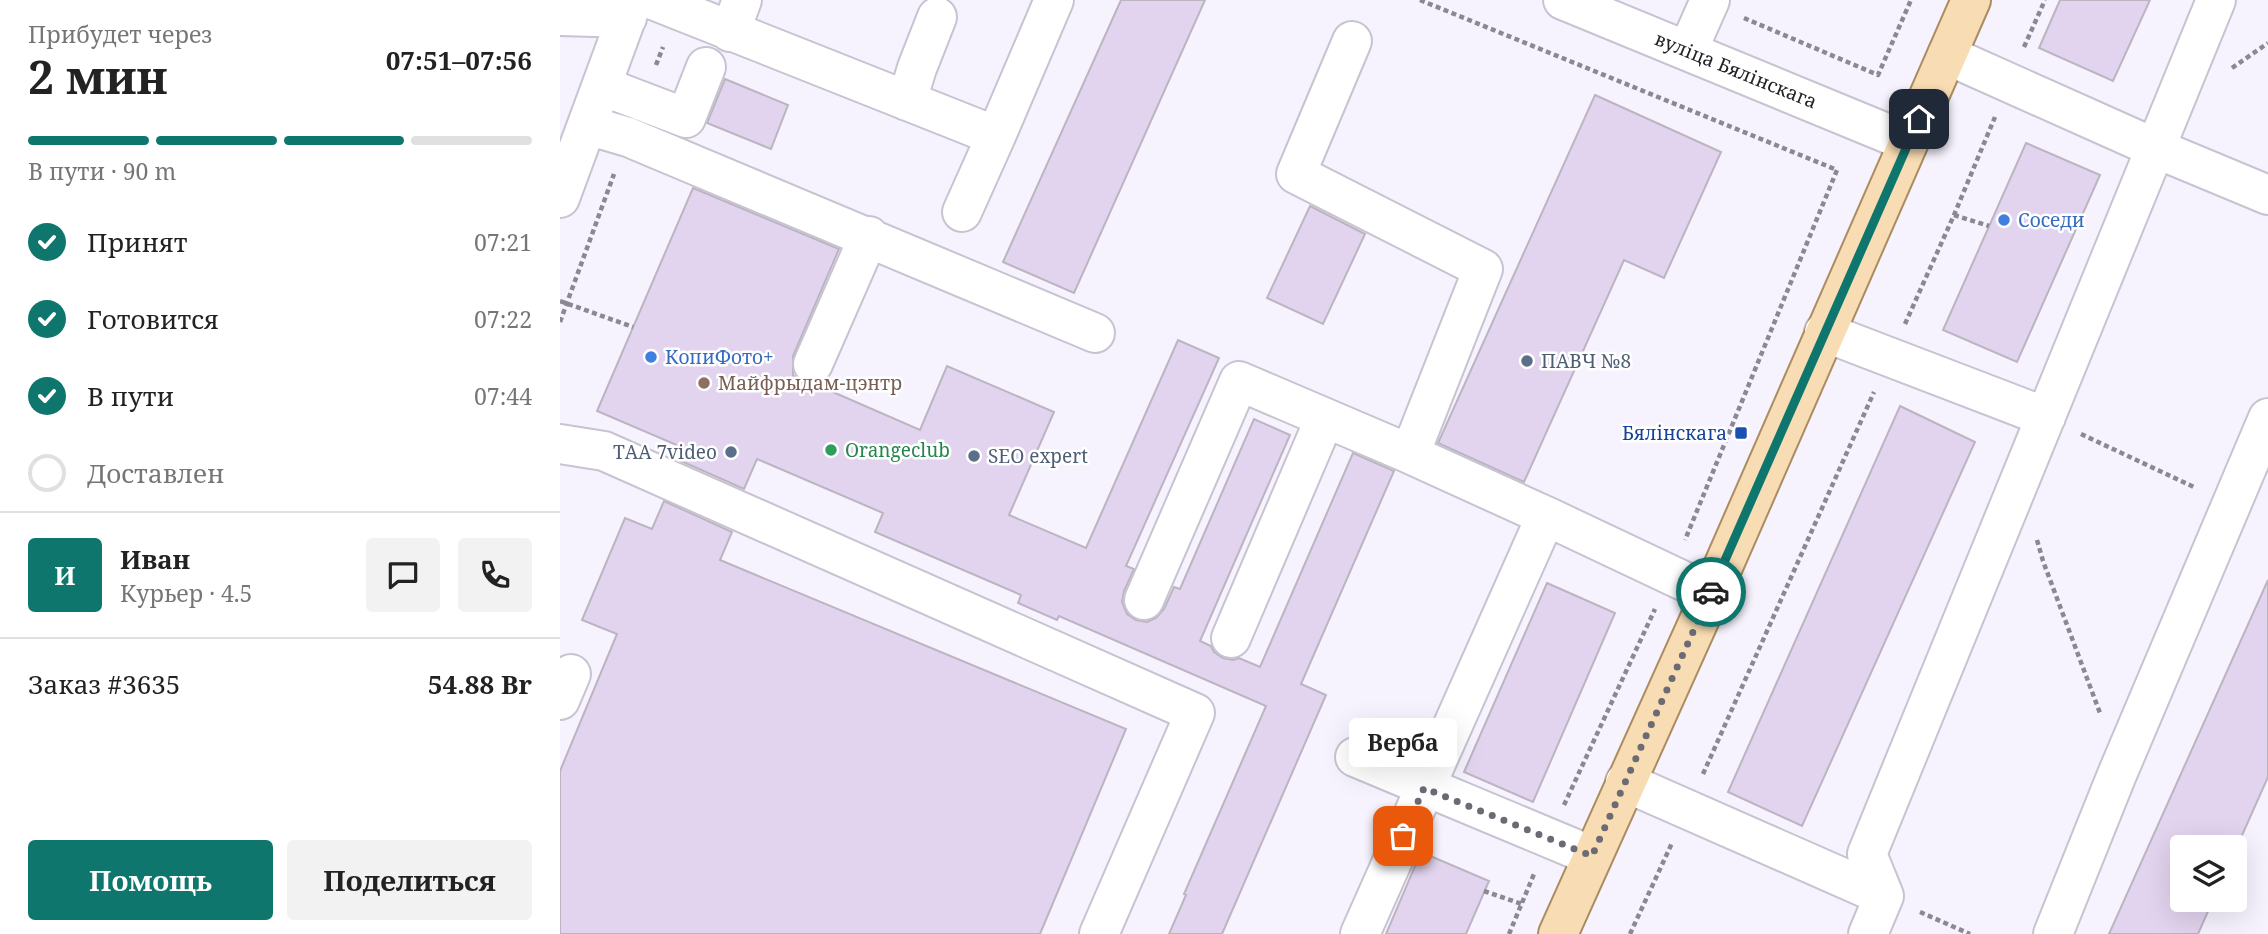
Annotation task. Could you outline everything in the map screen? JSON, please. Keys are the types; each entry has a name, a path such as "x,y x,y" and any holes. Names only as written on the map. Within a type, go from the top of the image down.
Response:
{"main road":[{"path":"1558,934 1711,594 1971,0"}],"street":[{"path":"962,212 1054,0"},
{"name":"вуліца Бялінскага","path":"1563,0 1908,142"},
{"path":"1868,934 1884,896 1867,853 2216,0"},
{"path":"1688,50 1709,1"},
{"path":"560,16 638,6 736,16 907,101 996,136"},
{"path":"560,198 602,86 638,6"},
{"path":"907,101 916,68 937,17"},
{"path":"1352,41 1296,174 1483,269 1410,454"},
{"path":"1947,55 2268,195"},
{"path":"602,86 686,118 706,67"},
{"path":"587,125 628,137 1095,333"},
{"path":"813,364 869,236"},
{"path":"1824,332 2046,417"},
{"path":"1144,600 1239,381 1410,454 1711,594"},
{"path":"1231,638 1325,418"},
{"path":"2053,934 2268,418"},
{"path":"560,444 604,451 1195,713 1099,934"},
{"path":"1360,934 1546,516"},
{"path":"1355,757 1592,856"},
{"path":"1625,782 1884,896"}],"path":[{"path":"1420,0 1836,170"},
{"path":"1709,1 1878,75 1911,0"},
{"path":"1630,934 1954,215 2045,0"},
{"path":"1954,215 1989,226"},
{"path":"560,301 634,327"},
{"path":"2046,417 2231,505"},
{"path":"2036,537 2102,721"},
{"path":"1484,891 1522,904"},
{"path":"1884,896 1970,934"}],"building":[{"path":"1121,0 1205,0 1074,293 1003,262"},
{"path":"2060,0 2150,0 2113,81 2039,48"},
{"path":"725,79 788,105 771,149 707,123"},
{"name":"ПАВЧ №8","path":"1595,95 1721,152 1664,278 1624,260 1524,482 1438,443"},
{"path":"2026,143 2100,175 2017,362 1943,330"},
{"path":"693,188 839,249 793,356 793,375 804,384 817,385 920,430 947,366 1054,412 1009,515 1086,548 1178,340 1219,358 1126,566 1134,569 1122,602 1127,614 1136,620 1147,622 1156,618 1164,609 1174,587 1180,589 1254,419 1290,435 1200,641 1211,646 1214,652 1223,658 1239,658 1260,667 1353,453 1394,471 1301,684 1326,695 1222,934 1169,934 1266,706 1059,616 1057,620 1018,603 1021,595 875,532 883,513 757,459 744,489 681,461 686,449 597,411"},
{"path":"1310,206 1365,234 1323,324 1267,298"},
{"path":"1900,406 1975,442 1802,826 1728,792"},
{"path":"664,501 732,532 720,560 1126,729 1040,934 560,934 560,771 617,634 582,620 625,518 652,529"},
{"path":"2268,580 2268,777 2242,835 2170,835 2170,912 2208,912 2198,934 2109,934"},
{"path":"1547,583 1615,613 1533,802 1464,772"},
{"path":"1421,852 1489,881 1466,934 1386,934"}],"way so far":[{"path":"1403,836 1424,788 1592,856 1711,592"}],"place":[{"name":"Соседи","path":"2004,220"},
{"name":"КопиФото+","path":"651,357"},
{"name":"ПАВЧ №8","path":"1527,361"},
{"name":"Майфрыдам-цэнтр","path":"704,383"},
{"name":"Бялінскага","path":"1741,433"},
{"name":"Orangeclub","path":"831,450"},
{"name":"ТАА 7video","path":"731,452"},
{"name":"SEO expert","path":"974,456"},
{"name":"Верба","path":"1403,836"}],"route":[{"path":"1711,592 1919,119"}]}
